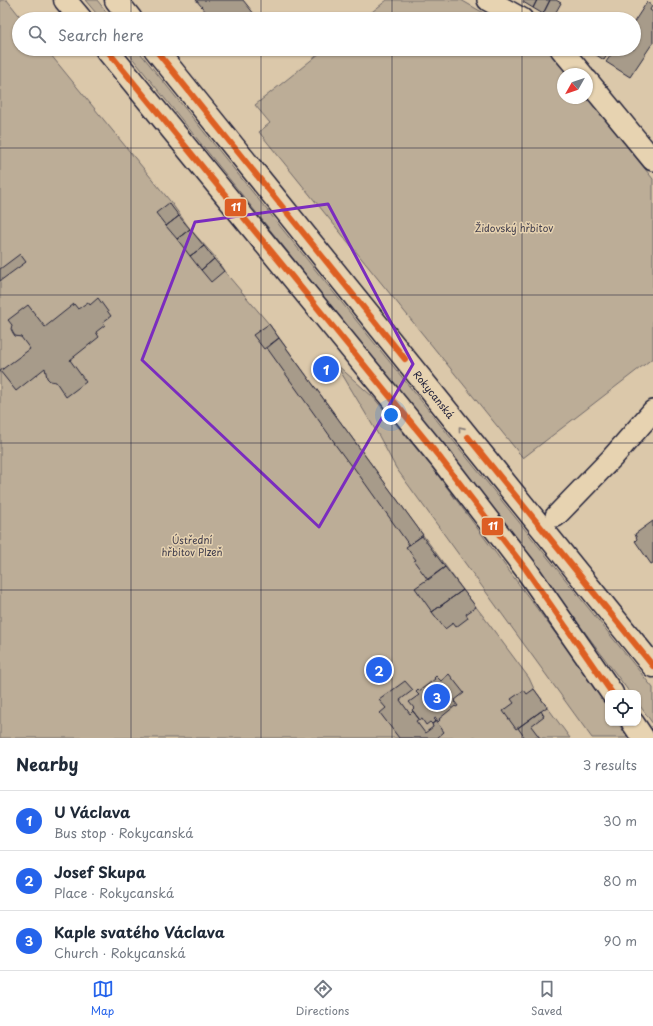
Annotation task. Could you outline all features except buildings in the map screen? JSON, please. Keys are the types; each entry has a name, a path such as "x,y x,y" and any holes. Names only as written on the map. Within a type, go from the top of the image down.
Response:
{"main road":[{"path":"66,0 75,12"},
{"path":"116,0 130,12"},
{"path":"112,56 441,459 525,568 610,690"},
{"name":"Rokycanská","path":"161,56 653,666"},
{"path":"635,726 643,738"}],"street":[{"path":"488,0 509,12"},
{"path":"568,56 577,68"},
{"path":"593,87 653,160"},
{"path":"556,516 612,458 653,411"}],"highlighted area":[{"path":"328,204 413,364 319,527 142,360 195,222"}],"green space":[{"name":"Ústřední hřbitov Plzeň","path":"0,0 7,0 16,12 12,12 12,56 52,56 170,201 190,229 216,258 224,271 269,324 529,678 534,689 570,738 0,738"},
{"path":"85,0 97,0 106,12 95,12"},
{"path":"387,0 461,0 482,12 372,12"},
{"path":"131,56 143,56 653,688 653,724 641,707 641,690 628,690 491,505"},
{"name":"Židovský hřbitov","path":"316,56 555,56 564,68 557,68 557,104 593,104 653,179 653,358 523,458 259,132 270,123 255,105"},
{"path":"336,364 373,397 431,466 567,649 605,704 605,726 620,726 628,738 592,738 396,468 379,436"}],"transit line":[{"name":"11","path":"112,56 441,459 525,568 610,690"},
{"name":"11","path":"161,56 405,359"},
{"name":"11","path":"468,437 653,666"}],"place":[{"name":"U Václava","path":"326,369"},
{"name":"Josef Skupa","path":"379,670"},
{"name":"Kaple svatého Václava","path":"437,697"}]}
